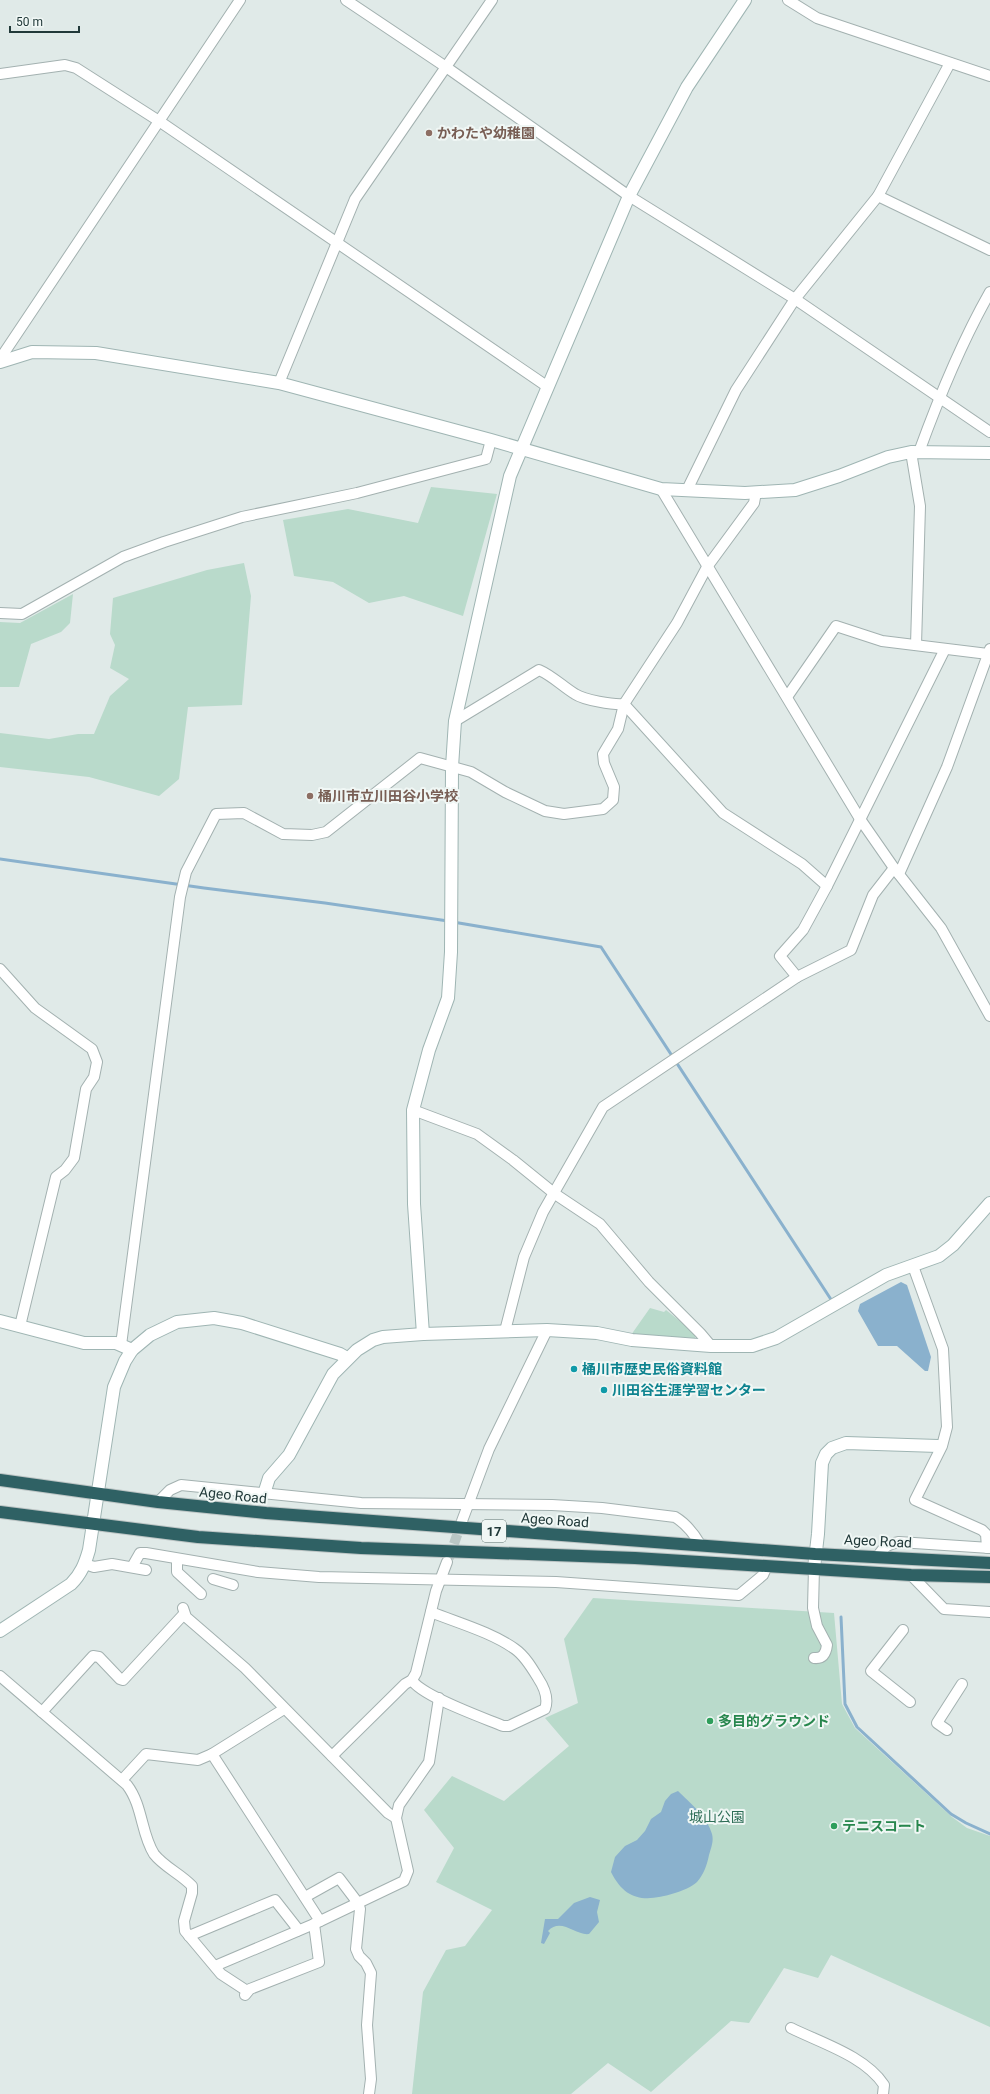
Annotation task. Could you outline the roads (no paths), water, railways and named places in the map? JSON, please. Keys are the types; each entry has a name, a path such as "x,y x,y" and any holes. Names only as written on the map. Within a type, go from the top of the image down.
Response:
{"highway":[{"name":"Ageo Road","path":"0,1480 158,1502 266,1513 478,1530 700,1544 814,1554 878,1556 990,1563"},
{"name":"17","path":"3,1515 92,1523 198,1536 361,1548 635,1558 911,1575 990,1577"}],"street":[{"path":"0,359 240,0"},
{"path":"346,0 446,67 629,196 795,299 990,432"},
{"path":"279,383 355,199 492,0"},
{"path":"423,1334 414,1204 413,1110 429,1050 448,998 451,952 452,767 455,720 510,476 629,196 687,87 745,0"},
{"path":"788,0 817,18 990,76"},
{"path":"687,490 736,390 795,299 878,196 950,62"},
{"path":"0,74 65,64 76,68 159,121 548,387"},
{"path":"878,196 990,250"},
{"path":"916,645 920,506 915,452 971,324 990,292"},
{"path":"0,362 32,352 96,353 279,383 522,448 661,489 756,492 795,490 839,476 888,457 915,452 990,453"},
{"path":"0,613 22,614 123,557 171,539 242,517 357,493 486,459 491,440"},
{"path":"661,489 860,818 896,871 941,928 990,1016"},
{"path":"120,1345 180,897 186,872 216,814 244,813 283,834 312,835 326,832 420,758 471,772 505,792 545,811 564,814 603,809 613,800 614,787 604,763 603,754 618,729 624,704 677,623 708,568 754,503 756,492"},
{"path":"505,1330 524,1257 543,1212 555,1194 603,1107 797,977 851,950 873,895 896,871 947,767 989,652 882,641 836,626 787,697"},
{"path":"797,977 780,956 803,930 827,886 945,648"},
{"path":"455,720 539,670 548,674 577,696 617,705 624,704"},
{"path":"624,704 723,813 802,864 827,886"},
{"path":"0,969 35,1008 92,1048 97,1062 94,1077 86,1089 74,1158 66,1170 56,1176 20,1326"},
{"path":"413,1110 477,1134 555,1194 600,1224 649,1282 711,1346"},
{"path":"264,1494 269,1478 289,1455 333,1374 347,1358 373,1340 423,1334 505,1330 547,1330 597,1333 632,1340 711,1346 752,1346 766,1342 803,1323 886,1275 939,1256 953,1245 990,1203"},
{"path":"878,1556 882,1549 890,1544 899,1542 988,1548 986,1534 982,1530 915,1500 942,1446 947,1428 943,1349 912,1266"},
{"path":"0,1631 72,1584 79,1576 85,1564 114,1387 125,1361 132,1350 150,1335 176,1322 214,1318 242,1323 340,1354 347,1358"},
{"path":"0,1321 84,1343 116,1343 132,1350"},
{"path":"462,1520 489,1449 547,1330"},
{"path":"814,1658 821,1657 825,1654 827,1645 817,1626 814,1608 814,1554 818,1534 822,1464 826,1454 832,1448 840,1444 852,1442 938,1446"},
{"path":"158,1502 170,1490 181,1485 386,1505 568,1506 665,1516 680,1520 700,1544"},
{"path":"132,1566 140,1552 258,1572 319,1577 441,1581 556,1582 739,1595 763,1575 767,1566"},
{"path":"177,1559 177,1572 200,1594"},
{"path":"332,1756 405,1684 412,1680 416,1674 431,1612 447,1562"},
{"path":"85,1564 94,1567 112,1564 132,1566 146,1570"},
{"path":"911,1575 944,1609 990,1612"},
{"path":"213,1579 233,1585"},
{"path":"42,1712 93,1656 99,1658 120,1679 123,1680 184,1611 245,1668 388,1813 396,1818"},
{"path":"412,1680 415,1685 439,1698 503,1726 510,1726 545,1709 547,1702 539,1679 522,1655 515,1649 490,1636 431,1612"},
{"path":"903,1630 871,1671 910,1702"},
{"path":"0,1676 122,1780 134,1794 155,1855 192,1886 192,1893 184,1921 184,1929 221,1974 246,1993 320,1962 317,1923 305,1898 212,1754"},
{"path":"947,1730 936,1723 962,1684"},
{"path":"215,1966 317,1923 404,1881 408,1871 396,1818 399,1805 429,1762 439,1698"},
{"path":"122,1780 146,1754 193,1761 212,1754 284,1709"},
{"path":"305,1898 339,1878 358,1902 360,1909 356,1949 371,1973 368,2025 371,2079 369,2094"},
{"path":"189,1936 275,1900 297,1928 297,1931"},
{"path":"791,2028 845,2052 879,2077 884,2086 883,2094"}],"water":[{"path":"901,1282 907,1285 931,1357 928,1371 925,1371 897,1346 878,1346 858,1311 860,1304"},
{"path":"678,1791 693,1805 710,1827 713,1839 703,1873 695,1884 686,1889 665,1896 646,1898 630,1894 623,1889 611,1872 615,1857 625,1846 637,1840 645,1831 651,1819 661,1812 665,1801 671,1794"},
{"path":"590,1897 600,1900 597,1912 599,1922 589,1934 584,1934 563,1926 558,1926 553,1927 548,1931 550,1933 544,1944 541,1943 545,1919 558,1919 574,1903"}],"waterway":[{"path":"0,859 448,921"},
{"path":"453,922 601,947 832,1301"},
{"path":"841,1617 845,1704 857,1727 951,1814 990,1834"}],"tunnel":[{"path":"449,1558 462,1521"}],"place":[{"name":"かわたや幼稚園","path":"429,133"},
{"name":"桶川市立川田谷小学校","path":"310,796"},
{"name":"桶川市歴史民俗資料館","path":"574,1369"},
{"name":"川田谷生涯学習センター","path":"604,1390"},
{"name":"多目的グラウンド","path":"710,1721"},
{"name":"テニスコート","path":"834,1826"}],"park label":[{"name":"城山公園","path":"717,1817"}]}
